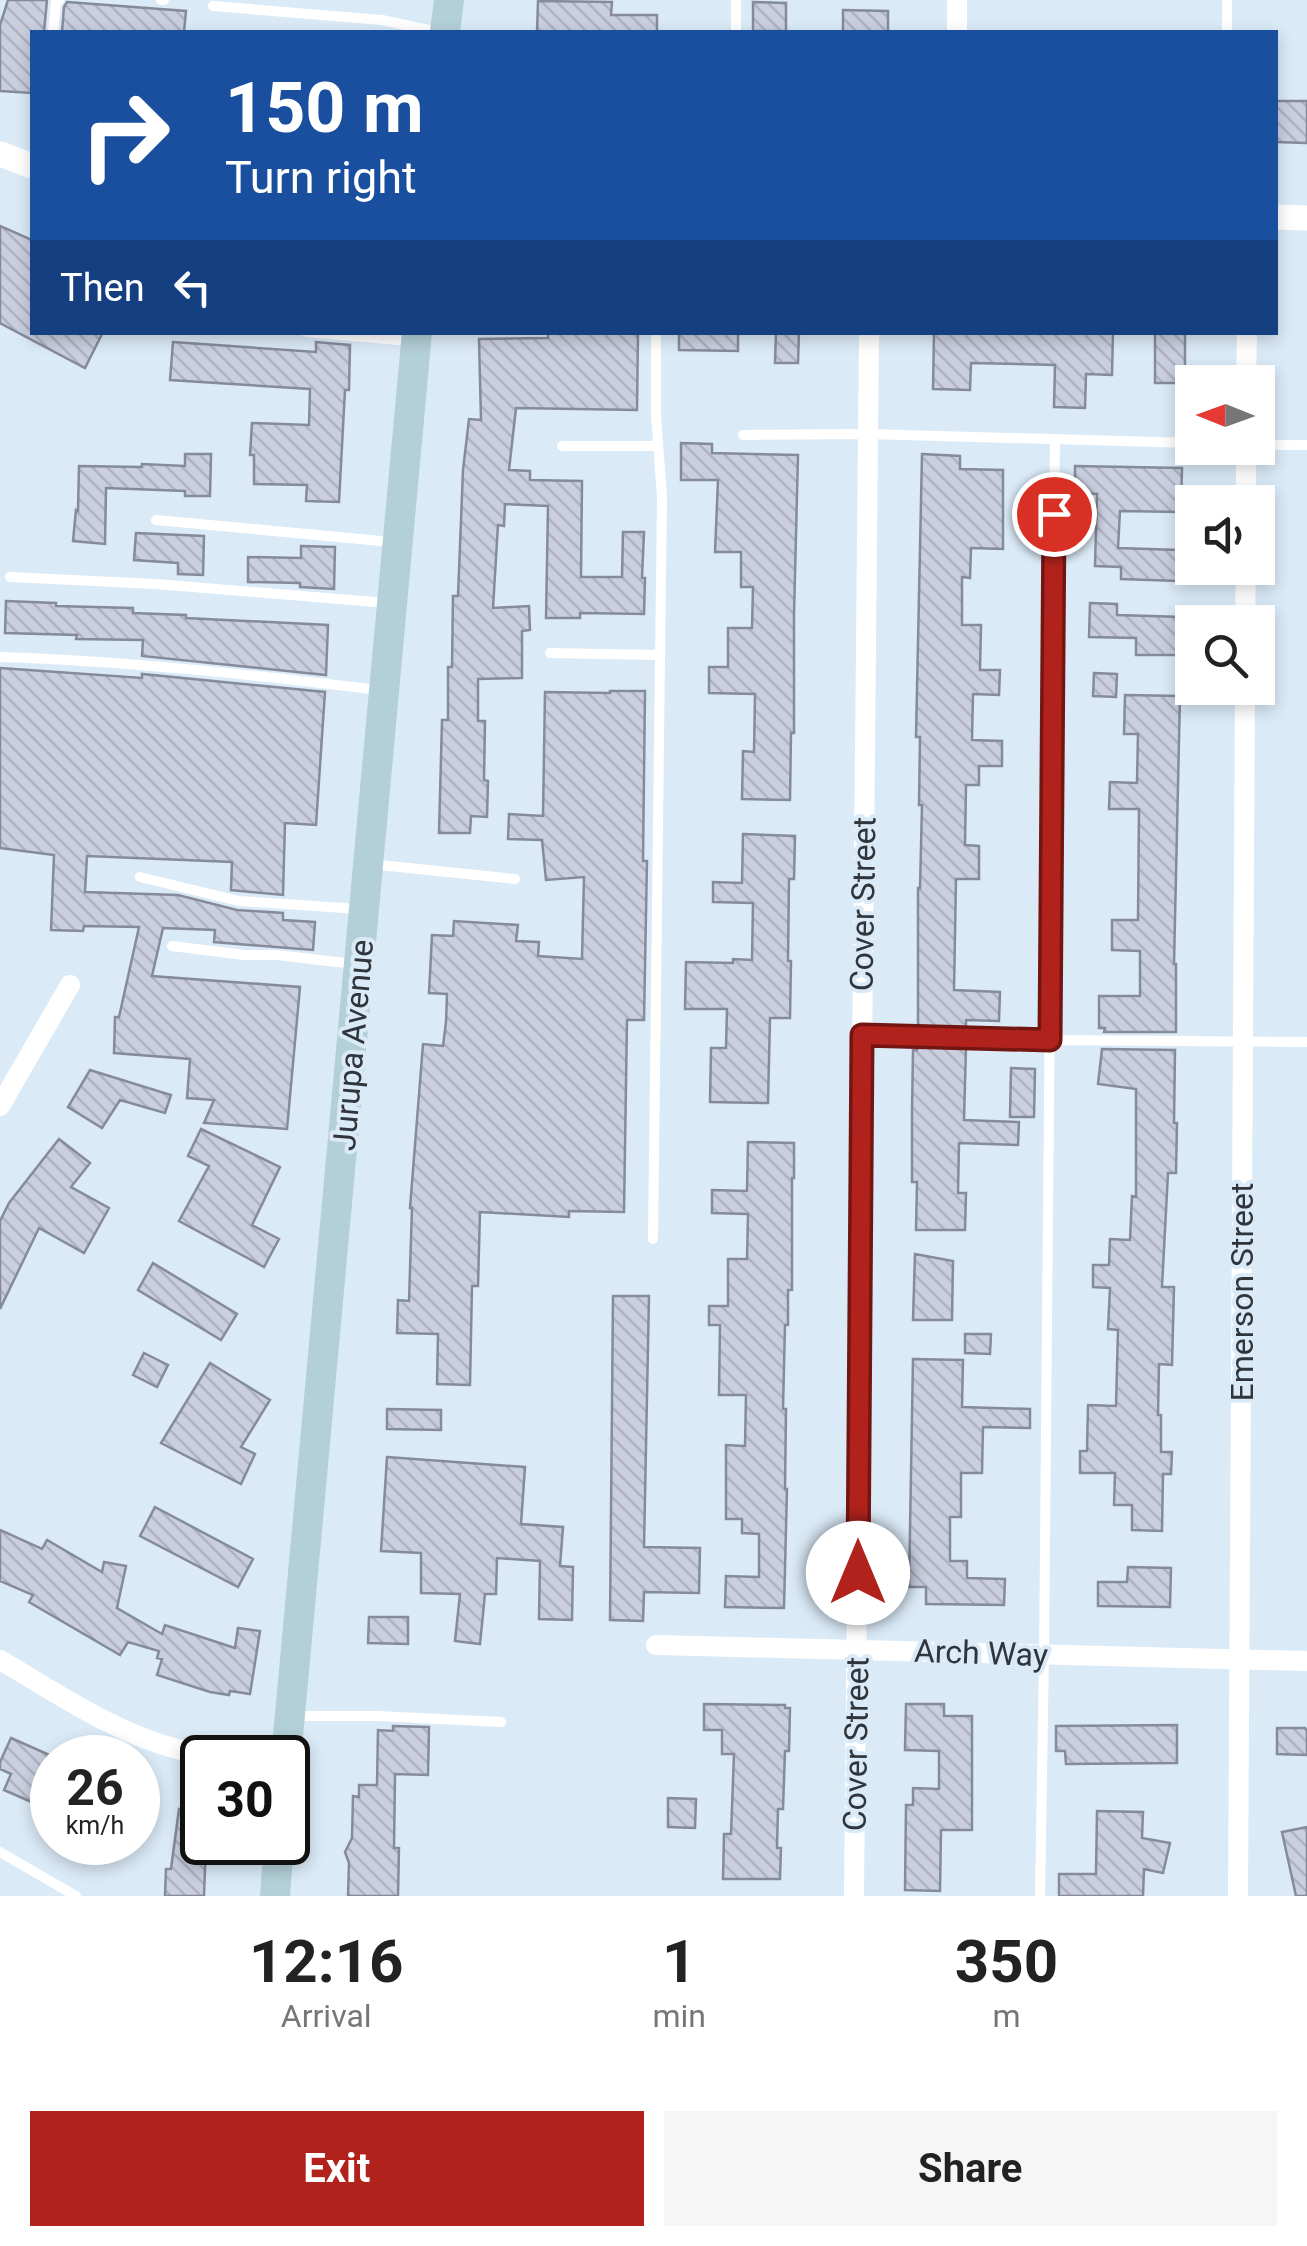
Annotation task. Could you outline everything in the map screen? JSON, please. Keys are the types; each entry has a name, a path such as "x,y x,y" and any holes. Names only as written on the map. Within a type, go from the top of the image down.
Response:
{"main road":[{"path":"446,30 449,0"},
{"name":"Jurupa Avenue","path":"288,1735 417,337"},
{"path":"275,1896 278,1865"}],"street":[{"path":"957,0 957,30"},
{"path":"0,154 30,165"},
{"path":"1278,217 1307,218"},
{"name":"Cover Street","path":"854,1896 868,335"},
{"path":"1246,365 1247,335"},
{"name":"Emerson Street","path":"1238,1896 1245,705"},
{"path":"0,1106 70,984"},
{"name":"Arch Way","path":"656,1645 1307,1661"},
{"path":"0,1660 90,1713 137,1736 180,1750"}],"lane":[{"path":"53,30 59,0"},
{"path":"736,0 736,30"},
{"path":"1228,0 1228,30"},
{"path":"212,6 382,20 429,30"},
{"path":"373,335 417,337"},
{"path":"653,1239 662,496 656,335"},
{"path":"743,435 868,434 1175,443"},
{"path":"1040,1896 1055,439"},
{"path":"1275,445 1307,445"},
{"path":"562,446 658,446"},
{"path":"156,520 398,543"},
{"path":"10,577 393,603"},
{"path":"550,653 660,655"},
{"path":"0,656 385,691"},
{"path":"370,864 515,879"},
{"path":"140,877 239,901 365,910"},
{"path":"172,946 360,965"},
{"path":"862,1035 1307,1042"},
{"path":"290,1716 501,1722"},
{"path":"0,1852 76,1896"}],"building":[{"path":"8,0 47,0 44,30 30,30 30,93 0,91 0,25"},
{"path":"538,1 612,2 611,15 657,15 657,30 537,30"},
{"path":"67,2 186,11 184,30 62,30"},
{"path":"753,2 786,3 786,30 753,30"},
{"path":"843,10 888,11 888,30 843,30"},
{"path":"1278,101 1307,101 1307,143 1278,142"},
{"path":"0,226 30,239 30,335 102,335 85,368 0,323"},
{"path":"638,335 637,410 516,408 509,470 530,471 530,480 582,481 581,577 622,577 623,532 644,532 644,614 580,613 580,618 546,618 548,506 505,504 504,526 498,525 493,608 529,606 530,630 522,631 522,678 478,679 478,721 485,721 487,817 471,816 470,833 439,833 442,720 448,720 448,667 452,667 453,596 458,596 463,470 469,419 481,420 479,339"},
{"path":"679,335 738,335 738,351 679,350"},
{"path":"776,335 799,335 798,363 775,363"},
{"path":"934,335 1113,335 1112,375 1086,374 1085,408 1054,407 1055,365 971,363 970,390 933,389"},
{"path":"1155,335 1185,335 1185,365 1175,365 1175,383 1155,383"},
{"path":"173,342 316,352 316,342 350,345 339,502 306,501 307,485 254,484 254,455 250,455 252,423 309,425 310,389 170,380"},
{"path":"681,443 712,444 712,453 798,455 790,800 742,799 743,751 754,752 755,694 709,693 709,667 728,667 728,628 752,628 753,587 741,587 741,552 715,552 718,480 681,480"},
{"path":"185,454 211,454 210,496 185,496 185,491 106,488 105,544 73,541 79,466 185,466"},
{"path":"922,454 960,456 960,469 1003,470 1003,549 971,548 970,578 962,577 962,625 981,625 980,670 1000,670 999,695 973,694 972,740 1002,741 1002,766 979,766 979,785 966,785 965,845 979,846 979,879 956,879 954,990 1000,992 999,1021 966,1020 966,1029 918,1028 922,805 920,737 916,737"},
{"path":"1075,466 1182,468 1182,485 1175,485 1175,512 1120,511 1118,548 1175,550 1175,581 1121,579 1121,567 1095,566 1097,494 1075,493"},
{"path":"136,533 204,536 203,575 178,574 178,563 134,560"},
{"path":"301,546 335,547 334,589 300,587 300,583 248,582 248,557 301,558"},
{"path":"6,601 133,608 133,613 186,618 328,625 326,675 142,656 143,640 5,633"},
{"path":"1090,603 1117,604 1117,615 1175,617 1175,655 1136,655 1136,638 1089,637"},
{"path":"0,668 142,678 142,674 325,692 316,825 285,823 283,895 231,890 232,862 87,856 85,892 178,895 237,910 283,913 283,920 315,922 313,950 214,942 215,930 163,928 152,976 300,987 287,1129 204,1123 214,1100 187,1098 190,1059 114,1053 115,1017 119,1017 139,927 51,930 54,855 0,848"},
{"path":"1094,673 1117,674 1116,697 1093,696"},
{"path":"645,691 644,1020 627,1020 624,1212 569,1211 569,1217 480,1212 478,1286 472,1286 470,1385 437,1384 438,1334 397,1333 398,1300 409,1301 410,1208 423,1044 443,1046 446,1022 447,994 429,993 432,935 453,936 454,921 518,925 516,941 539,942 538,956 582,959 584,877 546,880 542,840 508,839 509,814 543,816 545,692"},
{"path":"1125,695 1175,696 1175,705 1180,705 1176,1032 1104,1032 1105,1028 1099,1028 1099,996 1140,996 1140,951 1112,950 1112,920 1138,920 1139,809 1109,809 1110,782 1137,783 1138,734 1124,734"},
{"path":"743,834 795,836 794,879 789,879 790,1018 770,1018 768,1103 710,1102 711,1048 726,1048 727,1009 685,1009 686,962 752,960 753,903 713,902 713,882 742,883"},
{"path":"917,1045 966,1047 964,1120 1019,1122 1018,1145 959,1143 958,1193 966,1193 965,1230 916,1230 912,1112 913,1050 917,1050"},
{"path":"1102,1049 1175,1050 1176,1173 1168,1173 1162,1287 1174,1287 1172,1365 1159,1364 1158,1415 1161,1452 1172,1452 1171,1474 1163,1474 1162,1531 1132,1530 1132,1505 1114,1505 1115,1473 1080,1473 1080,1451 1087,1451 1088,1405 1116,1406 1118,1330 1108,1329 1110,1288 1093,1287 1093,1265 1109,1265 1110,1239 1130,1240 1132,1196 1136,1197 1136,1089 1098,1084"},
{"path":"1011,1068 1035,1069 1034,1117 1010,1117"},
{"path":"90,1070 171,1095 165,1113 120,1100 102,1128 68,1107"},
{"path":"201,1129 280,1167 252,1225 279,1239 264,1267 179,1221 209,1166 188,1156"},
{"path":"59,1139 90,1163 71,1187 109,1208 84,1253 39,1228 0,1309 0,1221 9,1203"},
{"path":"748,1142 794,1143 792,1290 788,1290 785,1325 783,1409 787,1489 784,1608 725,1607 726,1576 759,1577 759,1534 742,1533 742,1519 726,1519 726,1445 745,1446 746,1395 719,1395 720,1325 709,1325 709,1306 728,1306 728,1259 747,1259 748,1214 712,1213 712,1190 747,1191"},
{"path":"915,1254 953,1261 952,1320 913,1320"},
{"path":"153,1263 237,1314 221,1340 138,1290"},
{"path":"613,1296 649,1296 644,1547 700,1548 699,1593 644,1592 643,1621 610,1620"},
{"path":"965,1334 991,1334 990,1354 965,1353"},
{"path":"144,1353 168,1365 157,1387 133,1375"},
{"path":"913,1359 963,1360 962,1407 1030,1409 1030,1428 983,1427 982,1473 961,1473 961,1517 950,1517 950,1561 967,1561 967,1578 1005,1579 1004,1605 926,1604 926,1587 909,1587"},
{"path":"210,1363 270,1400 241,1447 255,1454 241,1484 161,1443"},
{"path":"387,1409 441,1410 441,1430 387,1429"},
{"path":"387,1457 525,1467 521,1524 563,1527 560,1566 573,1567 572,1620 539,1619 540,1561 497,1558 496,1594 485,1594 480,1644 455,1641 460,1594 421,1593 421,1553 381,1551"},
{"path":"155,1507 253,1559 238,1587 140,1536"},
{"path":"0,1530 42,1549 47,1540 102,1572 104,1562 126,1566 117,1608 162,1634 165,1625 235,1648 238,1628 260,1631 250,1694 210,1692 157,1675 162,1659 157,1658 159,1651 128,1642 120,1655 29,1602 33,1595 0,1581"},
{"path":"1128,1567 1171,1568 1170,1607 1098,1606 1098,1582 1127,1582"},
{"path":"369,1617 408,1617 408,1644 368,1643"},
{"path":"704,1704 790,1708 783,1809 778,1809 780,1879 723,1879 724,1834 731,1834 734,1754 722,1754 722,1730 704,1730"},
{"path":"906,1704 944,1704 944,1716 972,1716 972,1830 941,1830 940,1891 905,1890 906,1805 913,1805 913,1788 939,1789 939,1751 905,1750"},
{"path":"1177,1725 1177,1763 1066,1764 1065,1751 1056,1751 1056,1726"},
{"path":"393,1726 429,1727 428,1775 395,1774 398,1896 348,1896 349,1863 345,1852 352,1838 353,1796 359,1797 359,1785 377,1785 378,1730 393,1731"},
{"path":"1277,1728 1305,1728 1307,1755 1277,1754"},
{"path":"11,1738 30,1746 30,1801 4,1790 11,1774 0,1769"},
{"path":"668,1798 696,1799 695,1828 668,1827"},
{"path":"180,1809 180,1865 205,1865 204,1896 165,1896 166,1869 171,1869"},
{"path":"1097,1811 1143,1812 1142,1838 1170,1843 1163,1873 1144,1869 1143,1896 1059,1896 1059,1874 1096,1874"},
{"path":"1307,1827 1307,1896 1296,1896 1282,1832"}],"route":[{"path":"858,1573 862,1035 1050,1040 1054,514"}]}
